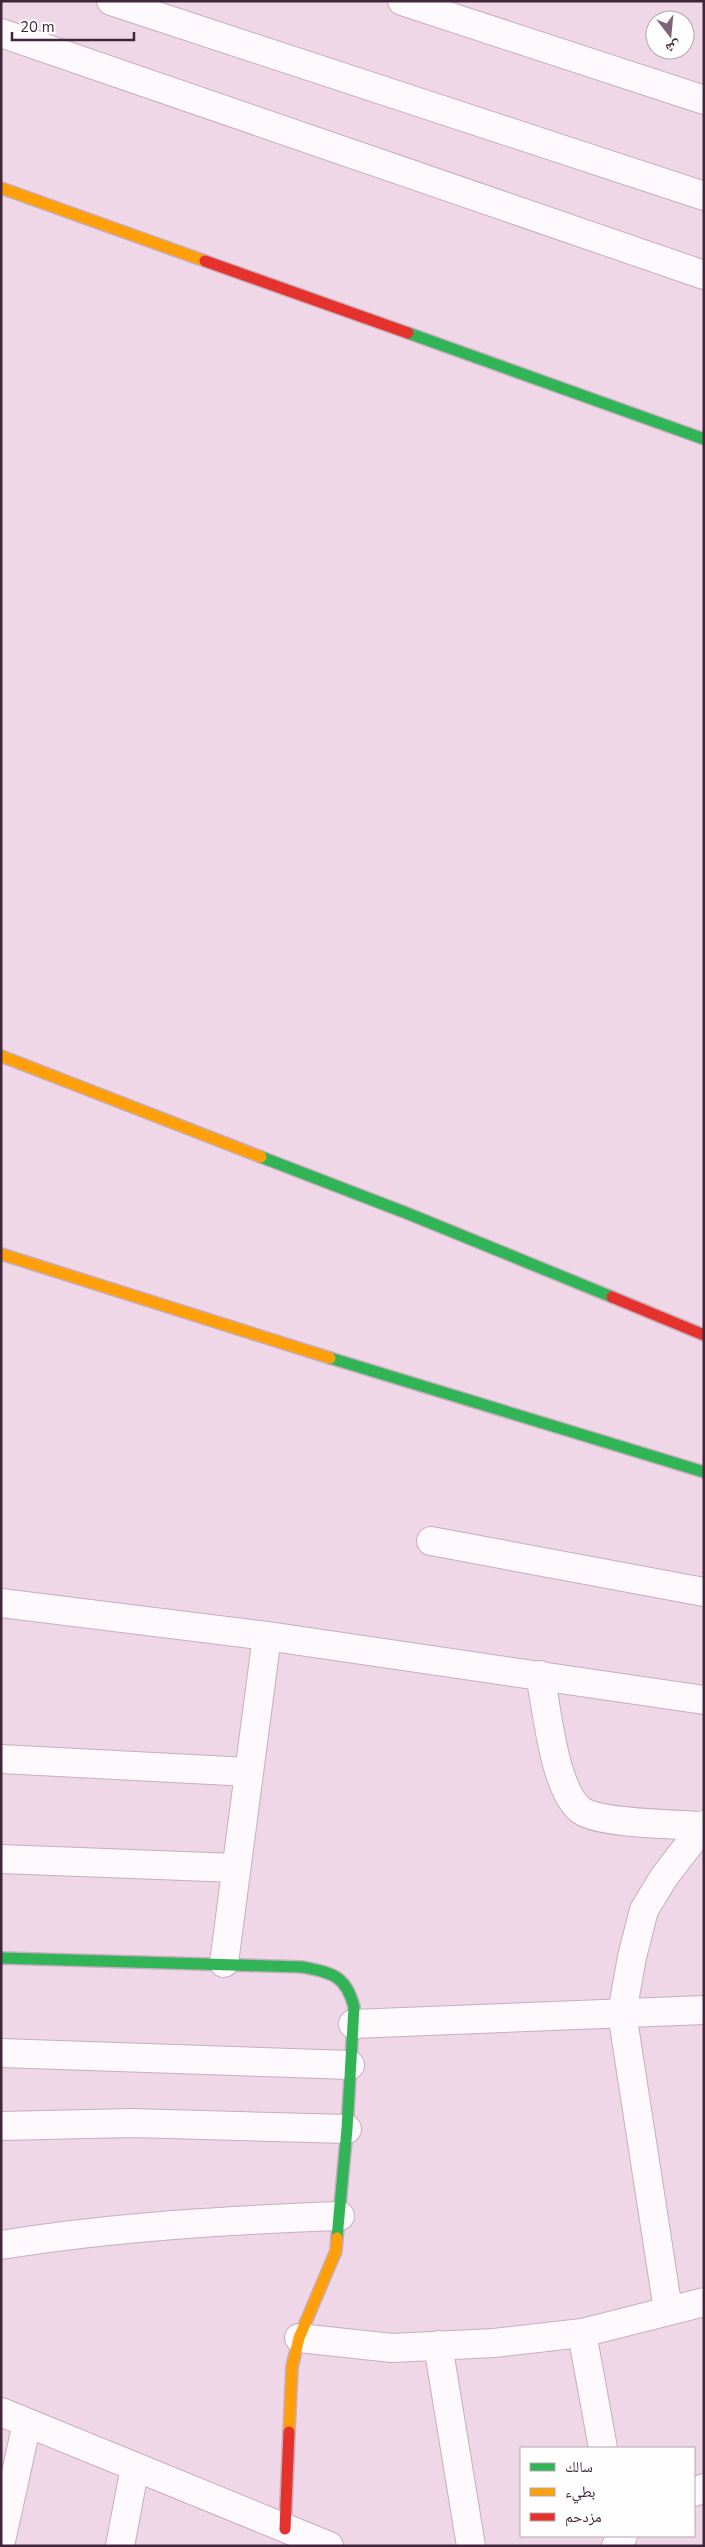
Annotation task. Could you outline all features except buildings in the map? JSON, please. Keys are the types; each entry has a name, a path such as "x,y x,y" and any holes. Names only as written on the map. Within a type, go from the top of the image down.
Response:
{"street":[{"path":"111,1 704,196"},
{"path":"402,1 704,100"},
{"path":"1,34 704,276"},
{"path":"1,188 704,439"},
{"path":"1,1056 410,1214 704,1335"},
{"path":"1,1254 405,1382 704,1472"},
{"path":"431,1541 704,1592"},
{"path":"1,1603 267,1636 704,1700"},
{"path":"224,1963 267,1636"},
{"path":"540,1675 558,1771 568,1795 582,1811 604,1818 703,1826"},
{"path":"1,1759 250,1772"},
{"path":"668,2310 622,2013 632,1957 644,1910 664,1877 703,1826"},
{"path":"1,1860 236,1868"},
{"path":"1,1958 224,1963 302,1967 336,1976 347,1984 351,1992 353,2024 347,2129 336,2251 299,2338 292,2367 285,2530"},
{"path":"353,2024 704,2010"},
{"path":"1,2053 350,2065"},
{"path":"1,2126 132,2123 347,2129"},
{"path":"1,2245 154,2227 340,2216"},
{"path":"299,2338 392,2348 494,2343 582,2333 704,2302"},
{"path":"582,2333 603,2447"},
{"path":"438,2345 471,2546"},
{"path":"1,2412 135,2466 285,2530 329,2546"},
{"path":"1,2541 27,2422"},
{"path":"120,2546 135,2466"}],"traffic: fast":[{"path":"408,333 704,439"},
{"path":"261,1157 409,1214 612,1297"},
{"path":"330,1358 704,1472"},
{"path":"1,1958 302,1967 322,1971 336,1977 347,1988 354,2007 347,2129 337,2238"}],"traffic: slow":[{"path":"1,188 205,261"},
{"path":"1,1056 261,1157"},
{"path":"1,1254 330,1358"},
{"path":"289,2432 292,2367 299,2338 336,2251 337,2238"}],"traffic: jam":[{"path":"205,261 408,333"},
{"path":"612,1297 704,1335"},
{"path":"285,2529 289,2432"}]}
